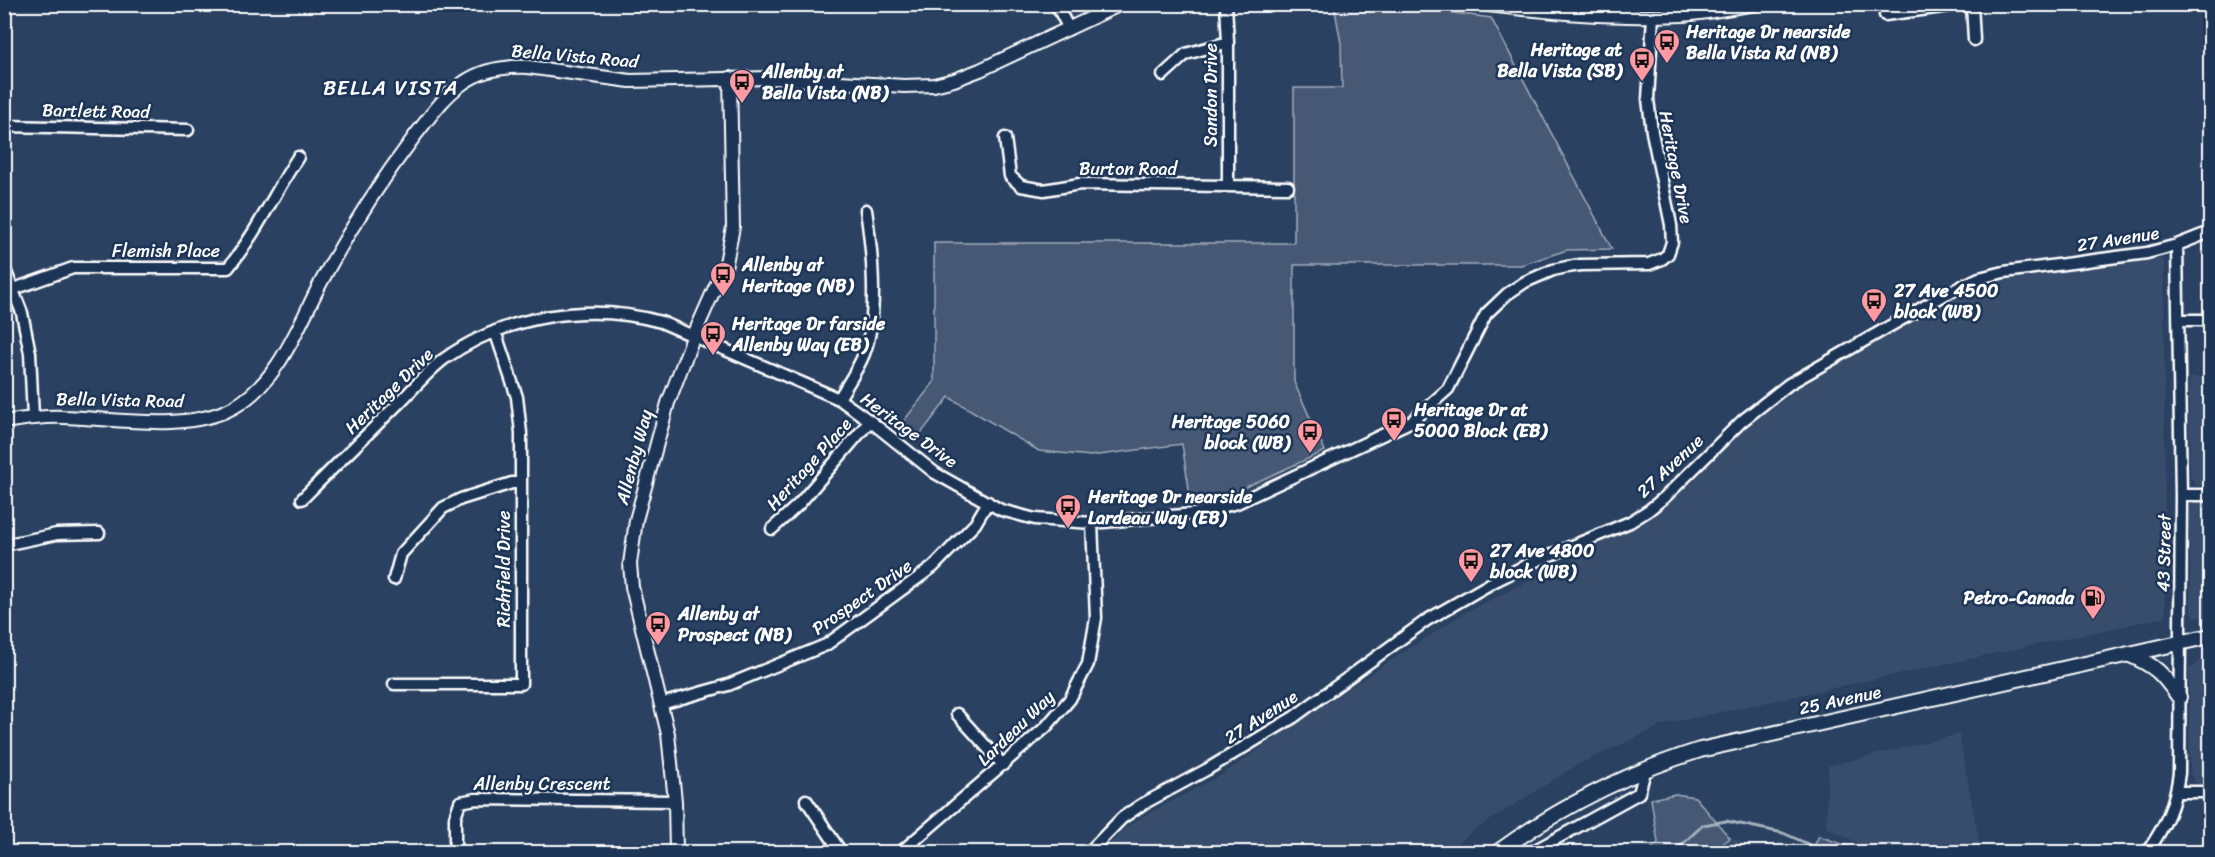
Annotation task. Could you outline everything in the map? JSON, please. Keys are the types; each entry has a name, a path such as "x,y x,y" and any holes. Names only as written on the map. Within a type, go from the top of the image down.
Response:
{"main road":[{"name":"25 Avenue","path":"1498,852 1544,821 1593,793 1642,770 1700,750 2211,636"},
{"path":"2128,654 2162,673 2179,697"}],"street":[{"path":"1056,4 1069,29"},
{"name":"Bella Vista Road","path":"4,422 33,417 157,421 194,419 224,411 246,399 267,378 285,351 339,248 368,200 447,97 463,82 487,70 514,66 630,81 730,78 828,80 904,86 934,85 980,70 1121,4"},
{"name":"Sandon Drive","path":"1226,4 1228,186"},
{"path":"1480,4 1581,13 1653,15 1683,15 1755,4"},
{"path":"1885,15 1964,4"},
{"path":"1972,4 1974,40"},
{"name":"Heritage Drive","path":"302,499 442,360 475,340 495,331 544,316 620,314 662,322 839,399 935,473 1001,510 1035,519 1092,523 1194,514 1237,503 1412,421 1448,389 1486,314 1507,294 1526,282 1567,267 1649,264 1662,259 1670,248 1672,234 1649,117 1648,91 1653,15"},
{"path":"1163,75 1186,54 1228,42"},
{"name":"Allenby Way","path":"676,852 675,801 668,734 632,587 630,564 636,520 668,403 694,335 726,263 732,227 730,78"},
{"name":"Bartlett Road","path":"4,126 188,129"},
{"name":"Burton Road","path":"1005,138 1010,176 1021,186 1044,190 1080,184 1288,187"},
{"name":"Flemish Place","path":"14,289 73,268 228,268 248,245 274,195 298,157"},
{"path":"839,399 864,354 871,319 872,251 866,210"},
{"name":"27 Avenue","path":"1089,852 1122,818 1294,717 1427,620 1494,581 1629,522 1649,510 1769,398 1809,371 1914,311 1979,278 2004,272 2147,254 2177,246 2211,232"},
{"name":"43 Street","path":"2146,852 2166,823 2173,807 2179,772 2181,495 2177,246"},
{"path":"4,267 22,313 30,353 33,417"},
{"path":"2178,320 2211,320"},
{"name":"Richfield Drive","path":"394,684 521,684 521,433 518,397 495,331"},
{"name":"Heritage Place","path":"772,529 800,504 870,421"},
{"path":"394,579 401,554 443,508 461,499 512,483 520,483"},
{"path":"2181,495 2211,495"},
{"name":"Prospect Drive","path":"661,704 728,685 826,645 933,567 975,524 988,502"},
{"name":"Lardeau Way","path":"901,852 1003,765 1052,720 1070,699 1088,664 1096,618 1092,523"},
{"path":"4,545 57,534 99,533"},
{"path":"957,714 1003,765"},
{"path":"1532,852 1638,794 1644,775"},
{"path":"2176,792 2211,792"},
{"name":"Allenby Crescent","path":"455,852 455,817 460,802 468,800 675,801"},
{"path":"806,800 841,852"}],"shaded area":[{"path":"1334,5 1396,5 1491,18 1612,249 1567,250 1521,265 1294,265 1294,382 1325,451 1226,496 1191,502 1182,444 1091,456 1039,451 949,397 916,440 899,427 934,382 934,243 1294,243 1294,88 1342,88 1341,43"},
{"path":"2164,259 2165,617 1665,724 1577,765 1473,831 1447,852 1104,852 1126,827 1223,774 1466,612 1578,557 1631,525 1746,422 1811,373 1981,282 2043,271"},
{"path":"2189,377 2210,377 2210,485 2196,485 2190,476"},
{"path":"2192,502 2210,502 2210,613 2201,617 2196,617 2191,610 2189,514"},
{"path":"2210,657 2210,784 2201,784 2195,782 2190,773 2189,668 2193,668 2200,660"},
{"path":"1959,734 1981,852 1912,852 1864,846 1826,827 1828,766"},
{"path":"1675,794 1695,797 1730,838 1711,852 1647,852 1658,843 1651,799"},
{"path":"1819,836 1865,852 1811,852"},
{"path":"1731,838 1763,852 1711,852"}],"waterway":[{"path":"1674,852 1703,825 1726,821 1783,833 1826,852"}],"place":[{"name":"Heritage Dr nearside Bella Vista Rd (NB)","path":"1667,65"},
{"name":"Heritage at Bella Vista (SB)","path":"1642,83"},
{"name":"Allenby at Bella Vista (NB)","path":"742,105"},
{"name":"Allenby at Heritage (NB)","path":"723,298"},
{"name":"27 Ave 4500 block (WB)","path":"1874,324"},
{"name":"Heritage Dr farside Allenby Way (EB)","path":"713,357"},
{"name":"Heritage Dr at 5000 Block (EB)","path":"1394,443"},
{"name":"Heritage 5060 block (WB)","path":"1310,455"},
{"name":"Heritage Dr nearside Lardeau Way (EB)","path":"1068,530"},
{"name":"27 Ave 4800 block (WB)","path":"1471,584"},
{"name":"Petro-Canada","path":"2093,621"},
{"name":"Allenby at Prospect (NB)","path":"658,647"}],"district":[{"name":"BELLA VISTA","path":"391,88"}]}
